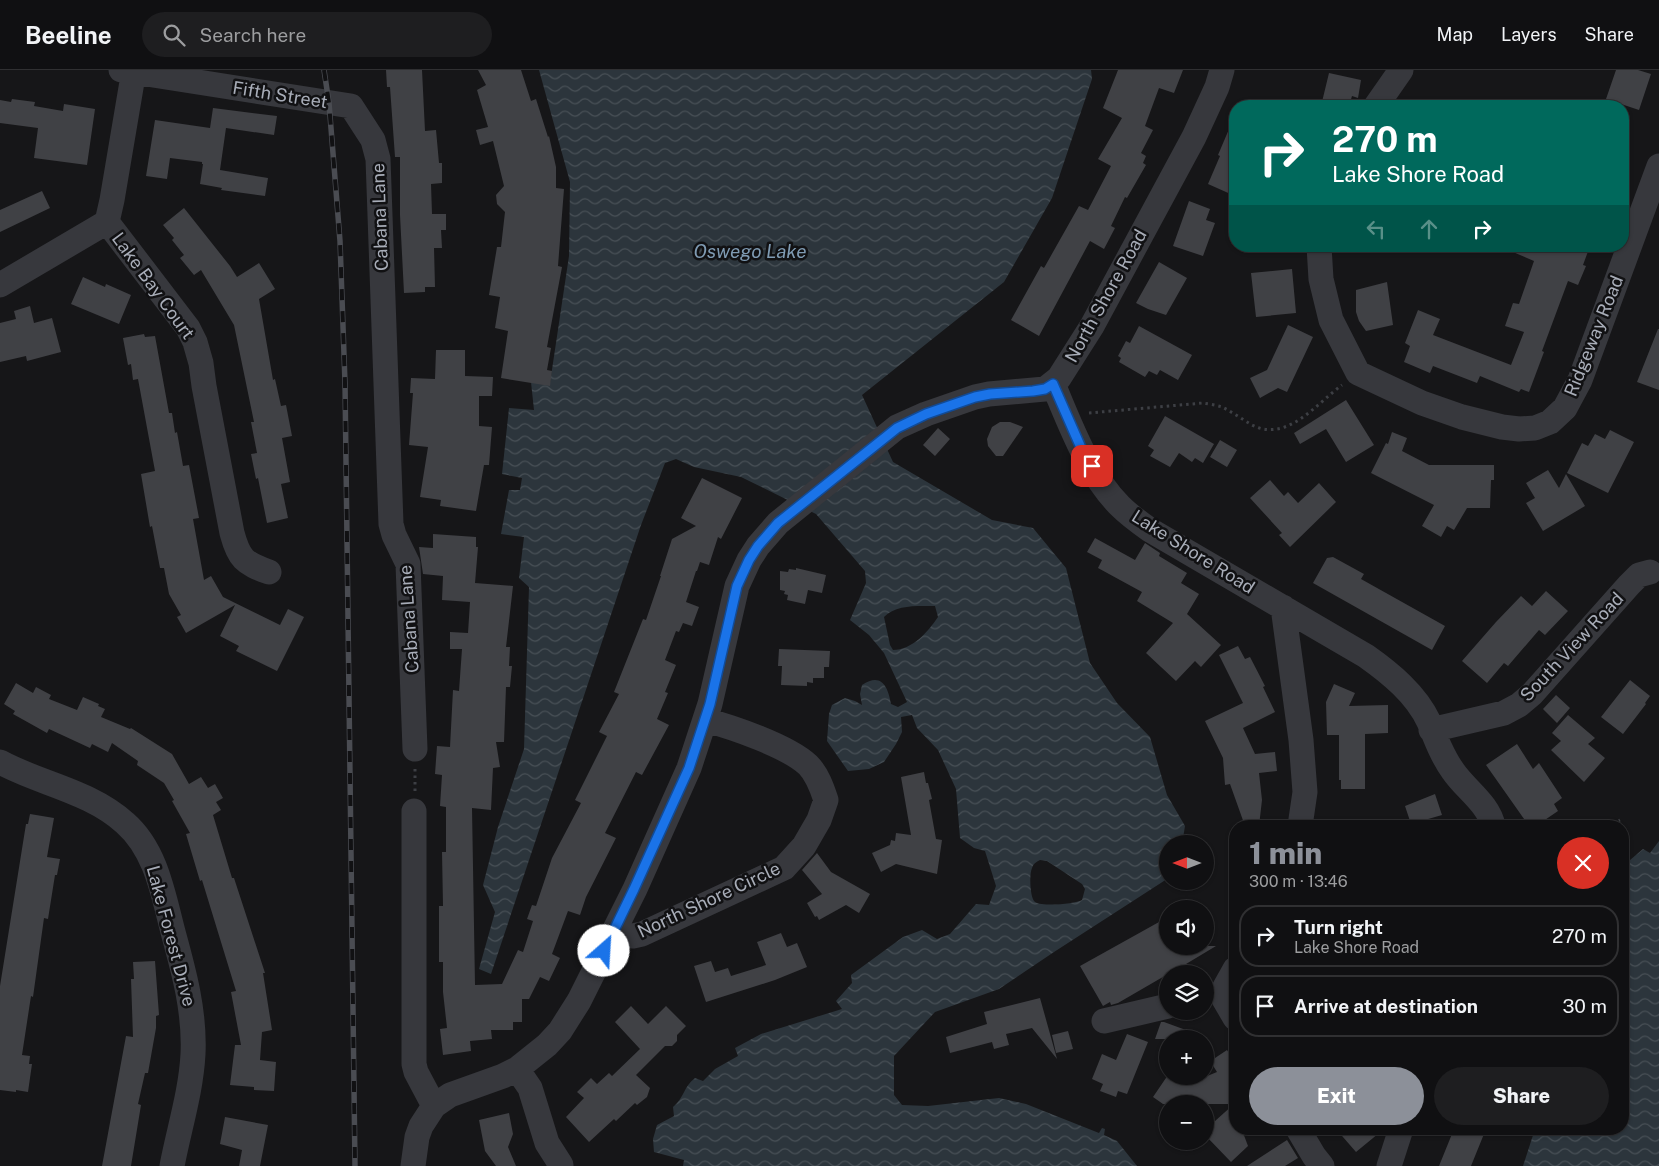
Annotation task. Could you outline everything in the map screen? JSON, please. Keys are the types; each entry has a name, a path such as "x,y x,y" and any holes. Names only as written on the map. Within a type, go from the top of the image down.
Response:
{"street":[{"name":"North Shore Road","path":"1053,384 1066,368 1092,326 1194,137 1214,95 1222,70"},
{"path":"1380,100 1401,70"},
{"name":"Fifth Street","path":"129,71 351,106"},
{"name":"Lake Bay Court","path":"129,71 112,200 107,222 188,328 195,342 201,363 209,413 237,551 240,556 258,568 269,572"},
{"name":"Cabana Lane","path":"351,106 373,140 378,159 391,524 394,535 408,564 415,749"},
{"name":"Ridgeway Road","path":"1629,247 1659,166"},
{"path":"0,285 107,222"},
{"path":"1319,252 1321,279 1331,320 1358,373"},
{"name":"Ridgeway Road","path":"1358,373 1422,403 1470,419 1502,427 1520,429 1534,428 1550,422 1565,408 1580,380 1627,252"},
{"name":"Lake Shore Road","path":"1053,384 1082,450 1101,482 1119,506 1150,530 1284,607 1366,656 1390,673 1418,705 1429,723 1440,750 1452,771 1489,813 1491,820"},
{"path":"413,1166 417,1137 434,1106 450,1095 517,1069 547,1045 560,1031 579,1002 689,768 705,720 733,600 740,579 758,546 767,534 886,435 914,419 975,397 1045,389 1053,384"},
{"name":"South View Road","path":"1431,730 1504,713 1520,705 1629,585 1639,575 1650,572"},
{"path":"1284,607 1301,740 1305,792 1301,820"},
{"name":"North Shore Circle","path":"612,934 633,936 642,934 784,868 804,846 819,820 826,800 817,778 809,766 779,747 728,726 705,720"},
{"name":"Lake Forest Drive","path":"0,762 81,796 113,814 135,832 153,862 184,972 192,1021 193,1056 191,1074 172,1166"},
{"path":"414,811 414,1064 416,1072 434,1106"},
{"path":"1214,995 1229,976"},
{"path":"1214,997 1229,1012"},
{"path":"1104,1021 1159,1008"},
{"path":"517,1069 530,1088 547,1143 561,1165"},
{"path":"1302,1135 1322,1166"},
{"path":"1389,1166 1399,1135"}],"path":[{"path":"1066,416 1203,403 1221,407 1254,426 1269,430 1283,429 1295,423 1358,373"},
{"path":"414,811 415,749"}],"water":[{"name":"Oswego Lake","path":"539,70 1091,70 1092,79 1052,198 1004,282 862,395 893,462 992,520 1033,528 1066,568 1090,663 1117,703 1150,737 1167,795 1185,826 1184,835 1159,835 1159,884 999,989 935,1012 894,1056 894,1095 902,1105 928,1106 999,1098 1026,1104 1099,1133 1102,1128 1105,1129 1104,1135 1117,1141 1137,1166 683,1166 684,1160 654,1152 653,1139 657,1125 674,1116 673,1107 680,1100 691,1081 695,1078 703,1081 715,1069 738,1056 735,1048 761,1034 842,1009 836,1001 852,983 851,975 903,937 922,930 937,939 950,934 976,904 989,905 996,886 985,851 974,848 960,838 956,789 938,750 917,728 912,715 901,717 902,732 884,762 869,769 848,771 827,741 829,714 832,705 845,698 862,705 860,694 862,685 869,681 879,681 886,687 891,704 898,707 907,702 884,653 869,635 850,620 866,583 865,571 816,514 741,477 694,467 676,459 665,463 641,525 491,974 479,969 495,912 483,885 498,827 524,749 529,587 519,578 524,537 501,534 509,490 520,490 522,478 502,474 509,408 534,410 531,382 550,383 569,256 570,182","holes":["935,606 938,617 913,644 893,650 890,645 884,617 889,613 901,608","1040,860 1047,861 1082,884 1085,889 1082,900 1059,904 1039,904 1033,900 1030,875 1033,865"]},
{"path":"1659,841 1659,1166 1523,1166 1533,1135 1629,1135 1629,861 1643,849 1650,853"}],"building":[{"path":"386,70 422,70 425,131 436,130 439,163 442,163 442,183 431,184 432,214 446,214 446,230 441,230 442,248 434,248 435,287 425,287 425,292 404,293 400,215 400,157 395,157 390,87 387,87"},
{"path":"478,70 521,70 531,101 536,99 549,136 556,167 556,188 564,189 558,266 562,267 547,347 551,348 547,370 552,371 550,386 501,378 508,331 495,328 500,297 489,295 497,247 501,247 505,212 497,204 496,195 504,186 493,141 480,145 476,130 488,127 477,90 486,85"},
{"path":"1118,70 1183,70 1174,93 1159,88 1145,126 1153,130 1141,153 1146,156 1143,163 1146,165 1127,198 1125,197 1111,226 1115,228 1104,249 1090,241 1039,336 1011,320 1041,266 1044,268 1079,206 1088,210 1111,166 1098,159 1122,118 1103,108"},
{"path":"1616,70 1638,70 1651,74 1639,110 1629,107 1629,100 1606,99"},
{"path":"1329,73 1361,80 1358,98 1352,96 1351,100 1322,100"},
{"path":"12,99 35,102 34,106 63,111 64,104 95,109 87,165 34,158 38,128 0,123 0,100 11,102"},
{"path":"213,108 277,116 274,135 226,128 220,170 268,178 265,196 221,190 222,188 200,184 202,162 170,158 167,179 146,176 155,120 210,128"},
{"path":"1229,129 1229,193 1208,184 1220,156 1218,155"},
{"path":"42,191 50,208 0,232 0,210"},
{"path":"1189,201 1210,209 1206,220 1215,223 1203,256 1173,246"},
{"path":"184,208 237,277 259,263 275,289 259,299 273,380 275,379 281,406 286,405 292,436 282,438 290,482 281,484 288,518 267,523 251,454 257,453 251,422 254,422 234,325 201,270 194,275 180,258 184,255 172,240 174,238 163,225"},
{"path":"1513,252 1588,252 1583,265 1586,266 1578,285 1568,281 1529,392 1521,389 1519,392 1480,376 1477,383 1433,366 1430,373 1404,362 1410,346 1405,343 1418,310 1440,319 1433,335 1511,365 1524,332 1505,326 1513,303 1519,304 1534,261"},
{"path":"1159,262 1187,278 1166,315 1136,303"},
{"path":"1292,269 1296,313 1256,317 1251,273"},
{"path":"83,277 105,287 106,284 131,295 119,324 71,304"},
{"path":"1387,282 1393,325 1366,331 1359,321 1356,312 1356,290"},
{"path":"30,306 34,323 52,318 61,352 27,361 26,356 0,362 0,323 16,319 14,311"},
{"path":"1288,325 1313,337 1287,392 1278,388 1260,398 1250,378 1267,370"},
{"path":"1139,326 1192,355 1178,380 1160,370 1157,375 1149,371 1145,377 1119,362 1121,358 1118,356 1126,341 1130,343"},
{"path":"1659,329 1659,390 1637,382"},
{"path":"144,334 145,337 155,336 169,413 172,413 183,466 189,465 199,518 193,519 204,580 211,576 223,597 280,625 288,609 304,617 277,671 236,651 239,646 220,636 235,605 186,633 177,617 181,615 169,594 164,568 160,568 152,526 150,527 141,474 155,471 138,379 133,380 131,364 128,365 123,338"},
{"path":"436,350 465,350 465,376 493,377 492,396 479,396 479,426 492,427 489,465 484,465 476,511 440,506 441,500 420,497 428,447 409,445 413,393 410,393 411,378 435,379"},
{"path":"1346,400 1374,445 1346,462 1326,429 1300,444 1294,433"},
{"path":"1165,416 1214,444 1203,463 1195,458 1192,462 1179,453 1170,467 1150,456 1154,450 1148,446"},
{"path":"1000,422 1010,422 1023,427 1003,456 996,456 988,446 987,439 992,427"},
{"path":"938,428 950,439 935,456 923,445"},
{"path":"1610,430 1634,442 1608,493 1567,473 1582,443 1588,446 1595,434 1605,439"},
{"path":"1392,432 1407,438 1402,451 1429,465 1494,465 1494,480 1491,480 1490,508 1467,508 1454,530 1447,526 1441,537 1422,526 1434,505 1371,473 1386,443 1388,444"},
{"path":"1220,440 1237,450 1227,467 1210,457"},
{"path":"1548,470 1559,488 1566,474 1585,506 1543,531 1526,503 1535,498 1526,483"},
{"path":"702,478 742,498 721,539 718,537 709,565 700,562 686,602 699,607 692,626 683,623 679,632 676,631 665,660 676,665 665,692 668,693 657,719 669,725 642,775 636,772 605,833 616,838 586,897 580,915 568,911 552,954 560,958 549,981 540,977 529,999 522,999 522,1022 513,1022 513,1030 491,1030 492,1039 470,1041 471,1051 443,1055 440,1029 447,1028 443,992 443,962 439,962 439,906 443,906 442,852 446,852 446,807 440,806 442,775 435,774 437,746 450,747 453,690 459,691 462,649 450,649 450,632 468,633 470,602 442,600 443,576 423,574 419,547 433,548 433,534 476,537 476,547 478,547 475,583 513,586 506,647 510,647 509,666 512,666 510,687 506,687 504,742 496,742 500,767 493,768 491,810 472,808 475,985 502,984 518,950 523,952 533,921 527,919 532,905 536,906 552,858 581,803 575,800 607,736 599,732 619,694 614,692 643,619 646,620 672,539 696,526 681,518"},
{"path":"1270,480 1284,496 1288,492 1298,503 1319,483 1336,502 1290,547 1279,535 1282,533 1250,498"},
{"path":"1095,538 1135,560 1145,543 1160,553 1159,556 1187,573 1181,583 1199,594 1187,614 1221,645 1201,667 1195,661 1176,681 1146,653 1173,623 1137,601 1142,592 1098,568 1102,560 1087,552"},
{"path":"1333,557 1364,574 1361,579 1445,626 1432,650 1313,583 1327,558"},
{"path":"796,568 826,575 822,593 808,590 805,604 787,600 788,595 784,594 785,591 780,590 780,571 788,572 789,569 796,570"},
{"path":"1546,591 1568,611 1545,635 1539,630 1508,666 1504,663 1487,683 1462,661 1521,596 1532,606"},
{"path":"1238,646 1245,659 1250,657 1265,686 1263,687 1275,712 1243,728 1255,754 1275,752 1277,771 1259,773 1262,800 1260,820 1243,820 1230,784 1225,785 1223,758 1205,721 1243,703 1219,655"},
{"path":"779,649 830,651 829,667 824,667 824,678 813,678 813,683 807,682 807,686 781,685 782,666 778,666"},
{"path":"1630,680 1650,696 1623,734 1601,717"},
{"path":"16,683 33,693 36,687 51,695 49,699 77,710 83,697 99,704 98,706 105,709 101,717 131,728 172,754 189,784 201,777 208,788 215,784 223,798 216,802 221,810 213,815 232,878 234,878 265,973 263,973 272,1030 262,1032 260,1060 276,1062 274,1091 254,1090 254,1087 230,1085 235,1045 241,1045 231,992 236,991 186,834 190,833 164,783 137,765 138,761 112,743 108,752 92,744 90,748 49,729 47,733 13,714 15,711 4,704"},
{"path":"1334,684 1355,693 1349,706 1388,705 1388,733 1365,734 1365,789 1341,789 1341,780 1339,780 1339,735 1327,735 1326,702"},
{"path":"1556,695 1570,708 1557,723 1543,709"},
{"path":"1568,715 1595,738 1588,744 1605,758 1584,782 1551,750 1561,741 1552,733"},
{"path":"1517,744 1533,769 1539,763 1562,798 1554,804 1558,811 1545,820 1525,820 1486,765"},
{"path":"924,772 932,799 929,800 936,839 942,840 937,874 896,864 881,872 872,853 890,845 891,840 895,841 896,833 911,835 901,777"},
{"path":"1435,794 1442,815 1425,820 1410,820 1405,806"},
{"path":"30,814 54,818 47,857 60,859 57,875 55,875 48,919 44,918 33,997 31,996 22,1055 30,1056 29,1064 32,1064 28,1092 16,1090 16,1092 0,1090 0,986 26,824 28,824"},
{"path":"817,853 831,872 870,894 859,913 846,905 819,920 817,916 815,917 807,903 822,894 802,870"},
{"path":"1159,922 1159,955 1201,955 1187,965 1159,965 1159,979 1118,1003 1111,1005 1110,1002 1103,1006 1080,966"},
{"path":"781,933 787,947 797,943 807,967 775,980 706,1002 694,966 711,961 715,972 728,968 731,976 766,965 757,942"},
{"path":"155,961 159,1015 156,1016 156,1028 148,1073 145,1073 138,1104 141,1105 131,1166 102,1166 126,1036 133,1037 131,979 134,979 133,962"},
{"path":"1040,998 1057,1059 1032,1028 1006,1034 1009,1045 994,1049 992,1042 950,1053 946,1037 987,1024 984,1012"},
{"path":"631,1006 648,1024 666,1006 686,1026 677,1035 677,1041 672,1046 665,1046 636,1075 650,1088 647,1097 637,1105 635,1103 616,1121 614,1119 589,1142 566,1117 584,1098 577,1092 591,1078 597,1084 609,1073 612,1076 640,1049 615,1022"},
{"path":"1161,1022 1186,1030 1159,1030 1159,1039 1155,1039"},
{"path":"1068,1031 1073,1049 1056,1053 1052,1035"},
{"path":"1127,1034 1148,1042 1127,1094 1118,1091 1116,1097 1100,1091 1103,1084 1092,1079 1102,1054 1116,1060"},
{"path":"1227,1050 1229,1053 1229,1104 1214,1104 1214,1095 1159,1095 1159,1101 1153,1097 1161,1085 1214,1085 1214,1073 1217,1072 1214,1067 1214,1059"},
{"path":"1229,1108 1229,1135 1244,1135 1248,1146 1231,1162 1214,1144 1214,1122"},
{"path":"509,1113 513,1134 508,1147 516,1166 496,1166 485,1151 479,1120"},
{"path":"225,1117 268,1125 260,1166 239,1166 242,1150 220,1144"},
{"path":"1341,1135 1377,1135 1356,1152"},
{"path":"1452,1135 1484,1135 1471,1166 1439,1166"},
{"path":"1287,1140 1298,1158 1285,1166 1247,1166"}],"railway":[{"path":"324,70 329,103 340,241 345,383 355,1166"}],"route":[{"path":"604,951 696,751 710,704 733,600 742,573 758,546 778,523 897,428 926,414 975,397 990,394 1033,391 1045,389 1053,384 1082,450 1092,466"}]}
